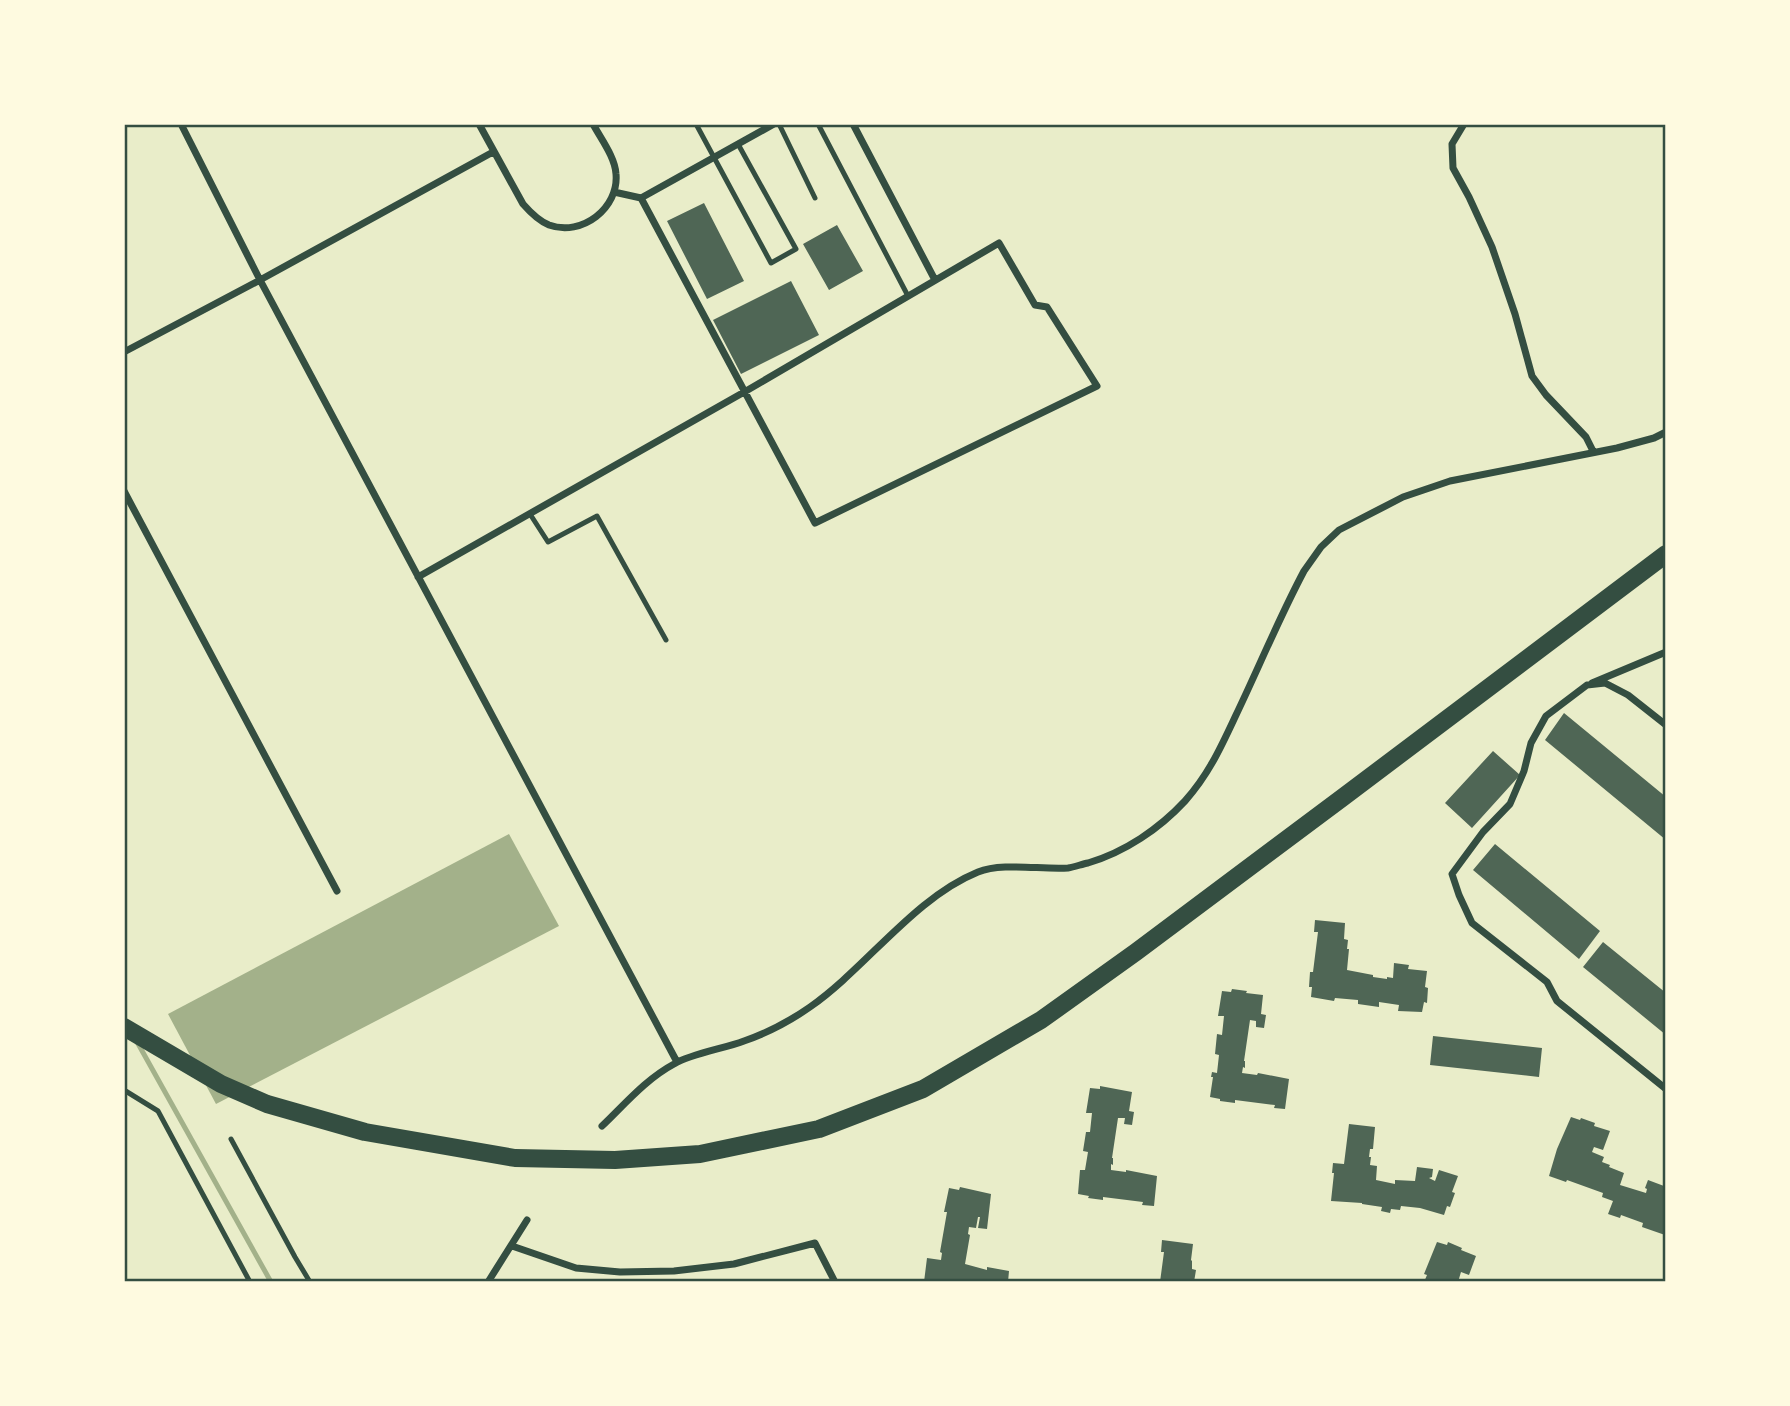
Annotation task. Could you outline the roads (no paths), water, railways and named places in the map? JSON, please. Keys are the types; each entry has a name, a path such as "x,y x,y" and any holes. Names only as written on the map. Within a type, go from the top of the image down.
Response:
{"highway":[{"path":"124,1027 221,1084 267,1104 365,1132 515,1158 615,1160 700,1154 819,1129 923,1089 1041,1020 1299,831 1666,554"}],"street":[{"path":"181,124 260,281 677,1062"},
{"path":"480,124 493,152 531,214 549,225 566,228 587,223 599,215 609,204 614,192 617,178 615,165 593,124"},
{"path":"614,192 641,198 776,124"},
{"path":"853,124 935,280"},
{"path":"1464,124 1452,144 1453,168 1492,247 1515,314 1532,376 1546,395 1586,437 1592,451"},
{"path":"124,352 260,281 493,152"},
{"path":"418,576 746,391 999,243 1035,305 1047,307 1097,386 815,523 746,391 641,198"},
{"path":"602,1126 653,1077 677,1062 746,1041 810,1007 936,896 967,877 982,870 997,868 1069,868 1104,858 1131,845 1158,826 1184,802 1210,769 1304,571 1321,547 1339,530 1403,497 1450,481 1630,444 1666,432"},
{"path":"124,491 337,891"},
{"path":"1666,652 1587,685 1546,716 1531,743 1524,771 1510,804 1483,832 1452,874 1472,923 1548,982 1557,1001 1666,1089"},
{"path":"1587,685 1605,683 1628,695 1666,725"},
{"path":"488,1282 527,1220"},
{"path":"512,1246 576,1268 620,1272 674,1271 734,1264 815,1243 835,1282"}],"lane":[{"path":"696,124 771,263 796,249 738,144"},
{"path":"776,124 815,198"},
{"path":"818,124 908,296"},
{"path":"530,514 548,542 597,516 666,640"},
{"path":"124,1090 158,1111 250,1282"},
{"path":"231,1139 310,1282"}],"waterway":[{"path":"136,1040 271,1282"}]}
